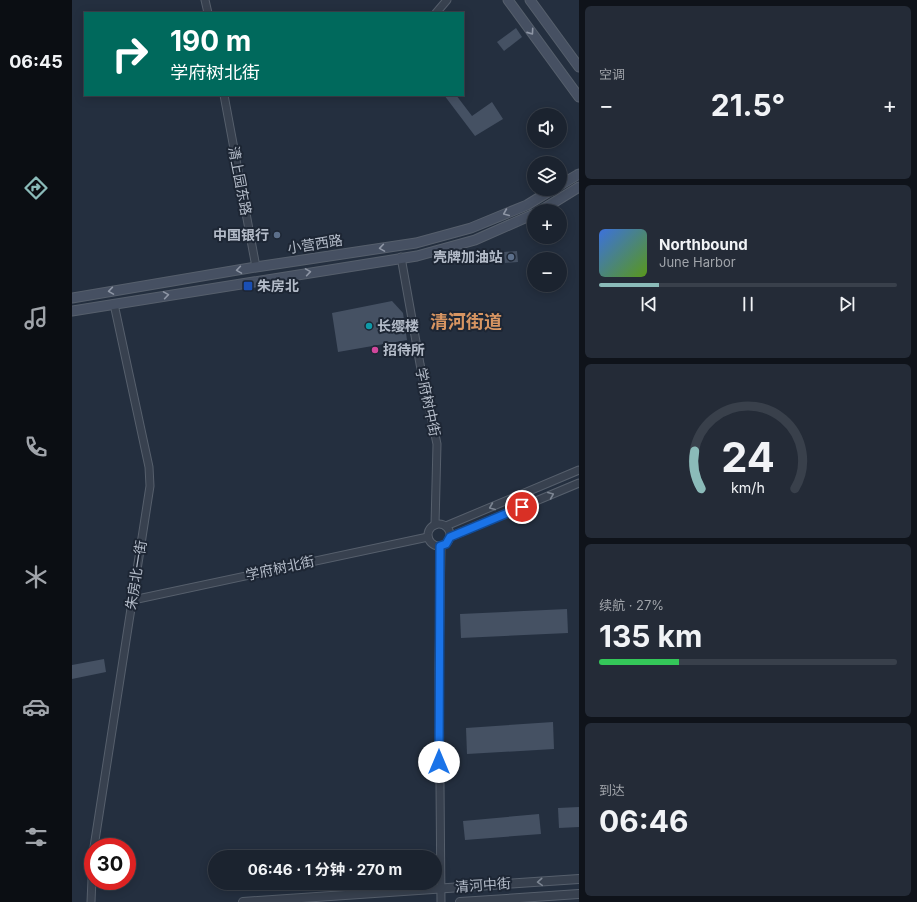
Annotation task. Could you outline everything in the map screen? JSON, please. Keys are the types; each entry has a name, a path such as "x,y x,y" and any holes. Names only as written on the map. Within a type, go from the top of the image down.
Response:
{"main road":[{"path":"508,0 579,96"},
{"path":"530,0 579,67"},
{"path":"567,181 579,174"},
{"path":"551,204 579,187"},
{"name":"小营西路","path":"72,298 422,241 471,228 527,205 542,196"},
{"name":"小营西路","path":"72,311 402,257 417,256 475,240 527,217"}],"street":[{"path":"205,0 208,12"},
{"path":"437,12 447,0"},
{"name":"清上园东路","path":"224,96 256,267"},
{"name":"学府树中街","path":"402,257 420,364 438,444 435,525"},
{"name":"朱房北一街","path":"95,838 150,486 150,473 114,304"},
{"path":"446,526 579,470"},
{"path":"450,537 446,526 441,524 435,525 429,530 428,537 431,542 440,546 446,544 450,537 579,483"},
{"name":"学府树北街","path":"132,600 428,537"},
{"path":"440,546 440,850"},
{"name":"清河中街","path":"442,888 579,879"},
{"path":"91,902 92,890"},
{"name":"清河中街","path":"243,902 412,890"},
{"path":"440,890 441,902"},
{"name":"清河中街","path":"460,902 579,894"}],"building":[{"path":"516,28 522,37 504,51 497,42"},
{"path":"445,96 457,96 472,116 492,102 503,119 475,136"},
{"name":"壳牌加油站","path":"517,251 518,262 505,263 504,252"},
{"name":"长缨楼","path":"392,301 403,313 407,340 338,352 332,313"},
{"path":"567,609 568,633 461,638 460,614"},
{"path":"104,659 106,672 72,679 72,665"},
{"path":"553,722 554,749 467,754 466,728"},
{"path":"579,807 579,827 559,828 558,808"},
{"path":"539,814 541,834 465,840 463,821"}],"place":[{"name":"中国银行","path":"277,235"},
{"name":"壳牌加油站","path":"511,257"},
{"name":"朱房北","path":"248,286"},
{"name":"长缨楼","path":"369,326"},
{"name":"招待所","path":"375,350"}],"district":[{"name":"清河街道","path":"466,322"}],"route":[{"path":"439,762 440,546 446,544 450,537 522,507"}]}
